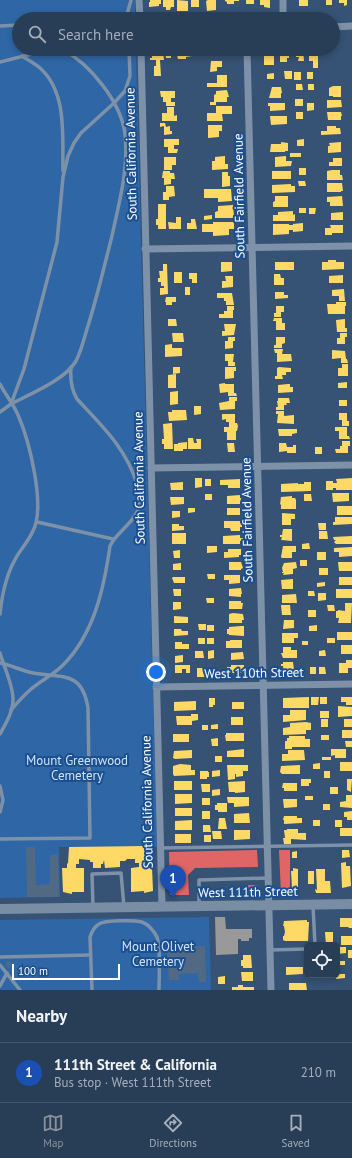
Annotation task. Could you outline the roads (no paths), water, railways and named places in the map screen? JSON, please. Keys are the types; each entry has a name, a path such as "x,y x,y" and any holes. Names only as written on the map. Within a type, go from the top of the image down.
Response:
{"main road":[{"name":"West 111th Street","path":"0,909 352,904"}],"street":[{"path":"139,0 140,12"},
{"path":"283,0 283,12"},
{"path":"340,27 352,26"},
{"name":"South California Avenue","path":"140,56 162,907"},
{"name":"South Fairfield Avenue","path":"247,56 271,990"},
{"path":"145,249 352,246"},
{"path":"151,468 352,465"},
{"name":"West 110th Street","path":"156,687 352,684"}],"lane":[{"path":"128,12 131,0"},
{"path":"0,26 12,26"},
{"path":"0,62 22,56 41,69 55,90 61,111 63,178 57,242 24,369 11,404"},
{"path":"0,412 11,404 53,381 71,367 76,360 97,299 117,212 124,170 125,134 121,119 114,103 92,73 74,56"},
{"path":"63,178 68,156 74,143 89,125 125,91 130,76 129,56"},
{"path":"11,710 30,690 62,667 89,628 96,611 110,546 114,539 137,512 139,502 139,493 129,464 122,451 114,439 77,399 73,392 71,384 71,367"},
{"path":"0,384 11,404 18,413 31,454 37,496 37,522 33,531 16,557 5,581 0,614"},
{"path":"37,522 114,539"},
{"path":"0,653 1,663 12,690 13,699 11,710 0,734"},
{"path":"0,839 90,838 88,708 86,694 80,685 70,678 32,672 1,663"},
{"path":"0,786 3,800 0,812"},
{"path":"160,848 352,845"},
{"path":"93,908 92,874 114,873 122,873 124,907"},
{"path":"199,906 198,880 268,878"},
{"path":"313,904 315,942"},
{"path":"92,990 90,956 90,936 92,931 100,923 135,921 142,922 149,927 157,937 159,990"},
{"path":"270,950 304,949"},
{"path":"0,957 90,956"},
{"path":"0,965 20,990"},
{"path":"0,986 7,973"}],"place":[{"name":"111th Street & California","path":"173,898"}],"park label":[{"name":"Mount Greenwood Cemetery","path":"77,768"},
{"name":"Mount Olivet Cemetery","path":"158,954"}]}
